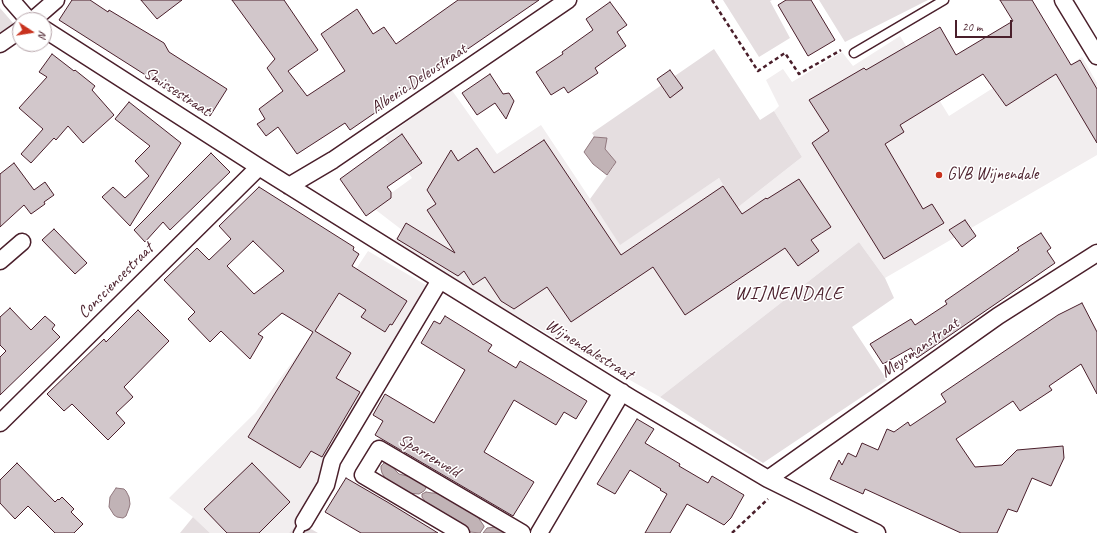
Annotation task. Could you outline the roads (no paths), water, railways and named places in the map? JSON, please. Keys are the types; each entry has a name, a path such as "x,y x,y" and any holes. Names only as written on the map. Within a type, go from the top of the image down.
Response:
{"street":[{"path":"11,0 20,12"},
{"path":"39,12 56,0"},
{"name":"Alberic Deleustraat","path":"289,186 333,160 568,0"},
{"path":"1063,0 1097,56"},
{"path":"0,44 12,34"},
{"name":"Smissestraat","path":"52,34 289,186"},
{"name":"Consciencestraat","path":"1,420 259,167"},
{"name":"Wijnendalestraat","path":"289,186 622,392 774,482 877,533"},
{"path":"0,261 22,242"},
{"name":"Meysmanstraat","path":"774,482 998,316 1097,253"},
{"path":"301,527 326,485 332,461 440,280"},
{"path":"539,533 622,392"},
{"name":"Sparrenveld","path":"461,533 363,475 379,448 522,533"}],"lane":[{"path":"854,53 944,0"}],"place":[{"name":"GVB Wijnendale","path":"939,175"}],"district":[{"name":"WIJNENDALE","path":"789,294"}]}
